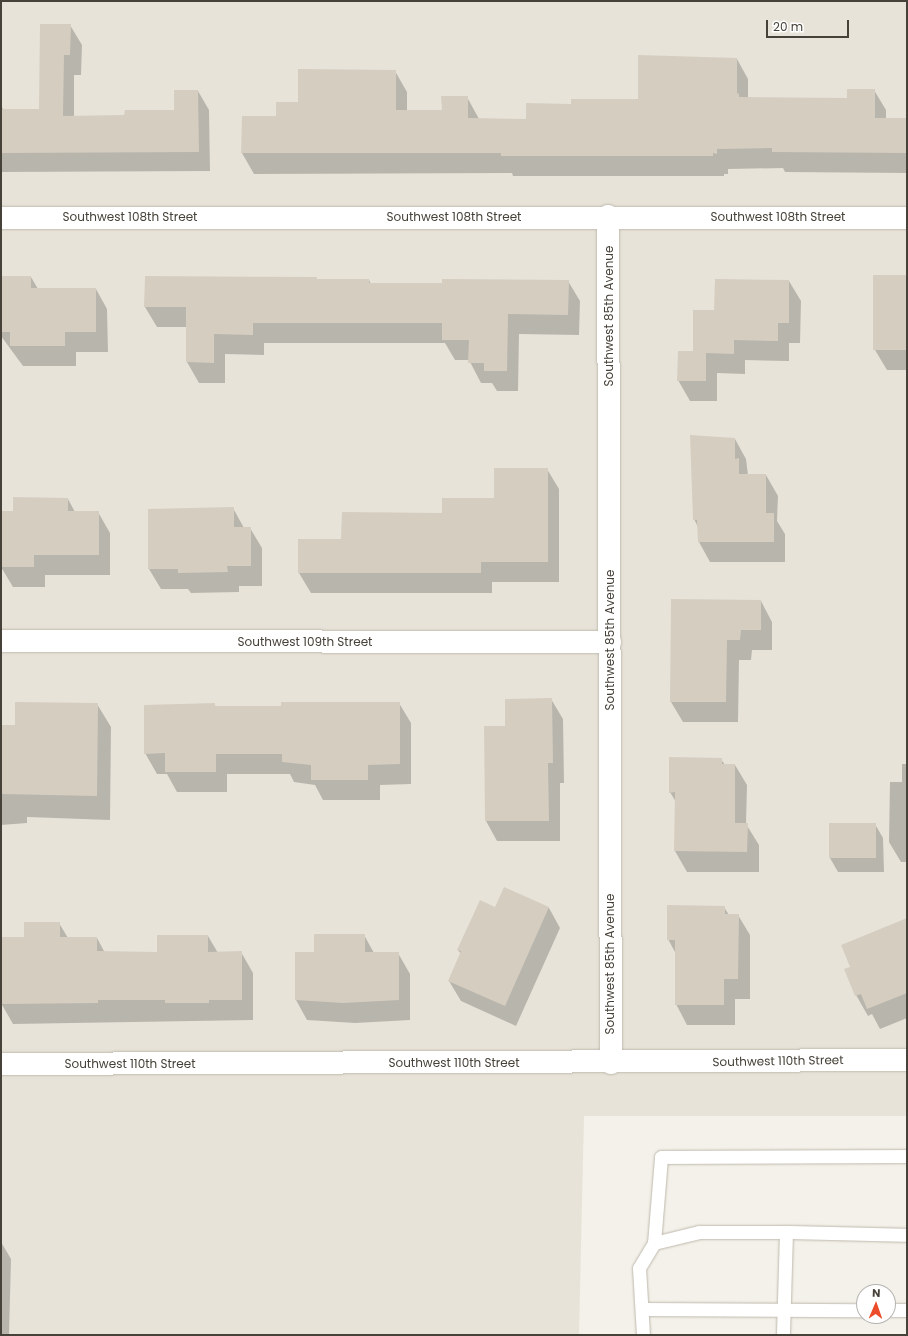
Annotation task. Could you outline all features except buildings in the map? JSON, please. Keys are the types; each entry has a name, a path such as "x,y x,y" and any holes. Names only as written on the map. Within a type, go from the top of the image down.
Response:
{"street":[{"name":"Southwest 108th Street","path":"1,218 608,216 907,218"},
{"name":"Southwest 85th Avenue","path":"608,216 611,1063"},
{"name":"Southwest 109th Street","path":"1,641 610,642"},
{"name":"Southwest 110th Street","path":"1,1064 611,1063 907,1060"}],"lane":[{"path":"643,1335 639,1268 654,1243 662,1157 907,1156"},
{"path":"654,1243 699,1232 786,1232 907,1235"},
{"path":"782,1335 786,1232"},
{"path":"642,1309 856,1310"},
{"path":"896,1310 907,1310"}],"shaded area":[{"path":"1,1 907,1 907,1116 584,1116 579,1335 1,1335"}]}
